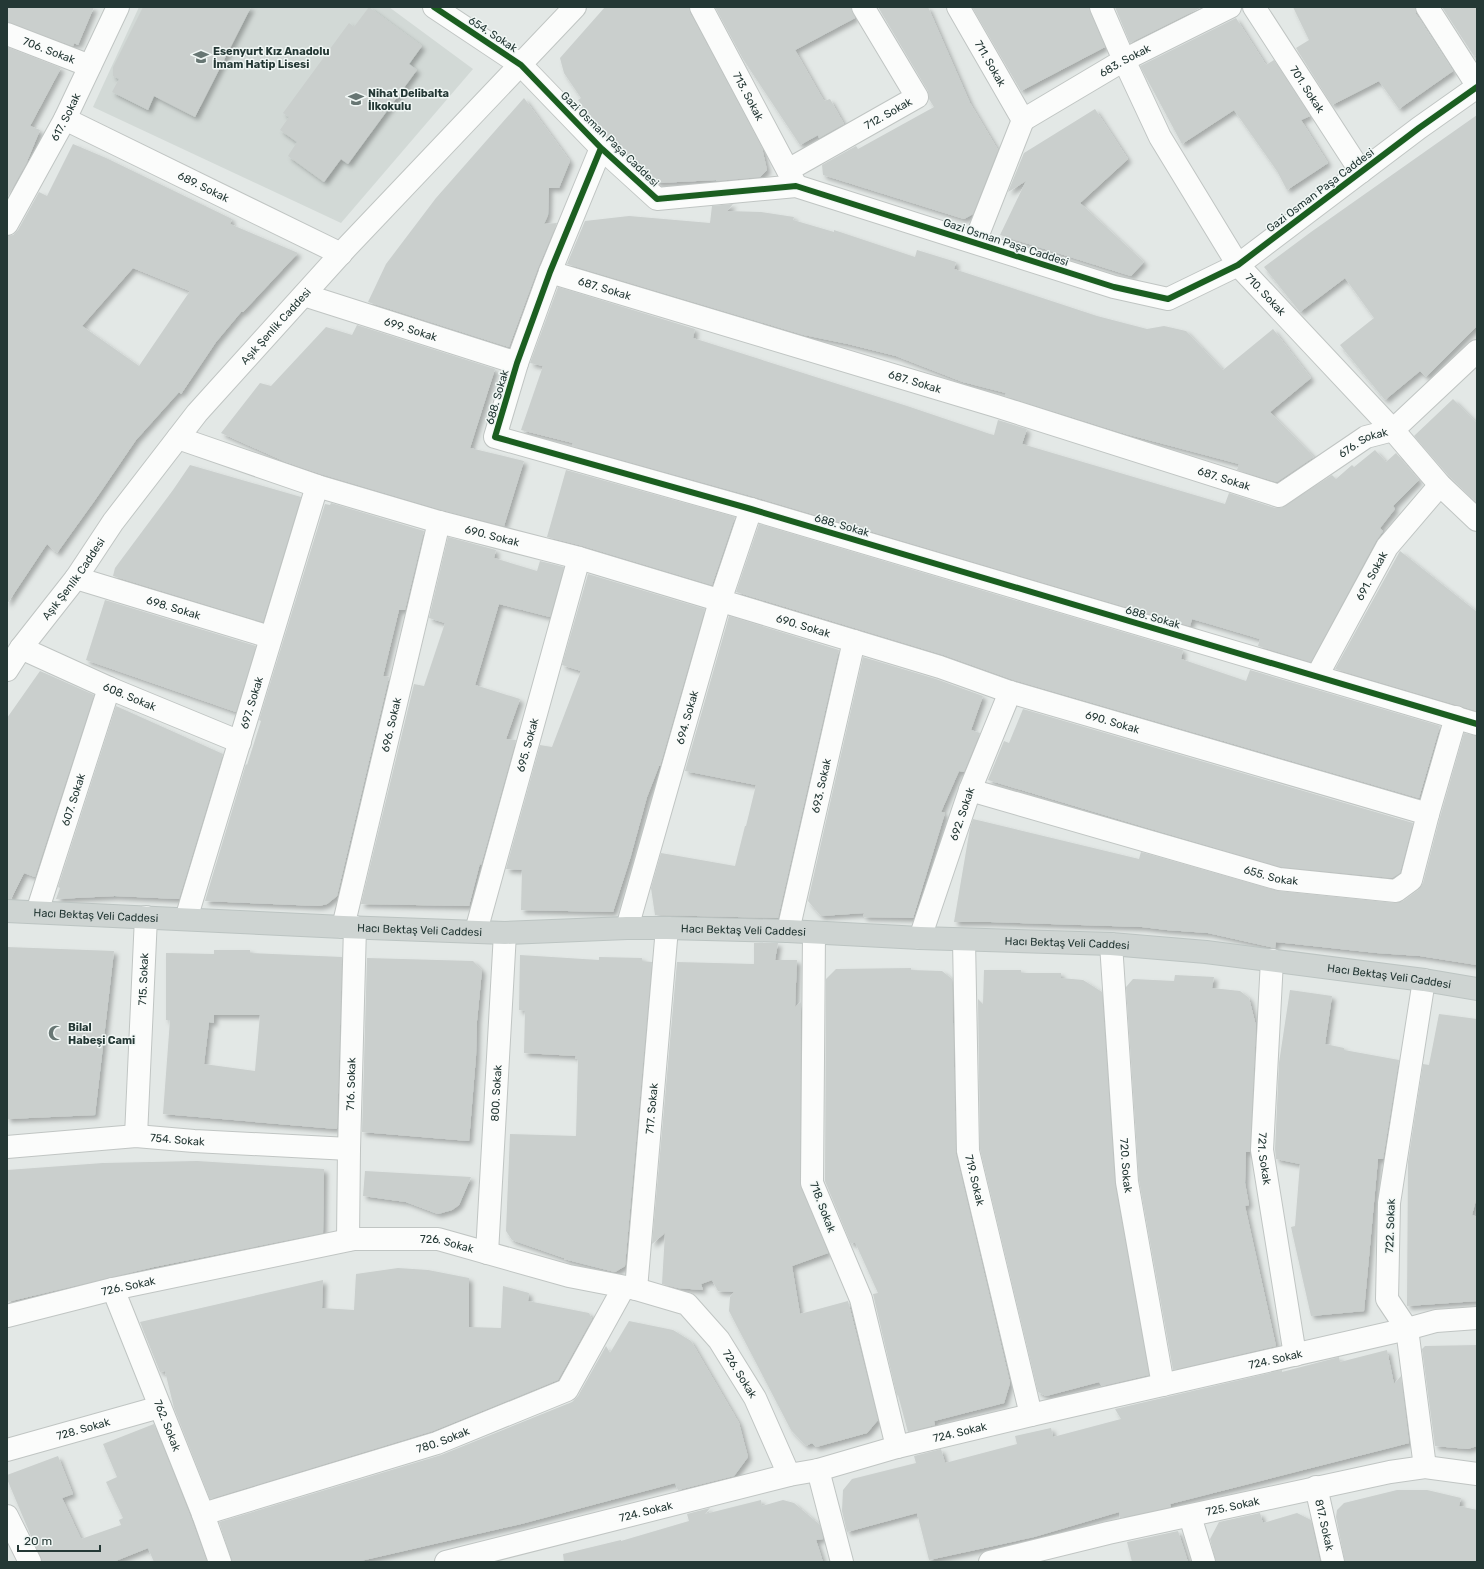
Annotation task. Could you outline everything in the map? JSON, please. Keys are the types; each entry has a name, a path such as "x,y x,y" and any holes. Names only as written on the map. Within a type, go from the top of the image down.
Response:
{"main road":[{"name":"Hacı Bektaş Veli Caddesi","path":"7,911 505,933 627,928 667,928 788,931 964,940 1110,944 1206,952 1272,960 1424,980 1477,990"}],"street":[{"name":"617. Sokak","path":"7,224 65,119 118,7"},
{"name":"654. Sokak","path":"434,7 521,65"},
{"name":"Aşık Şenlik Caddesi","path":"7,670 21,648 76,578 113,522 197,413 341,254 575,7"},
{"name":"713. Sokak","path":"701,7 792,178"},
{"name":"712. Sokak","path":"792,178 917,97 863,7"},
{"name":"711. Sokak","path":"958,7 1022,120"},
{"name":"710. Sokak","path":"1101,7 1160,137 1238,264 1393,430 1440,485 1477,520"},
{"name":"683. Sokak","path":"1022,120 1124,60 1230,7"},
{"name":"701. Sokak","path":"1254,7 1361,172"},
{"path":"1427,7 1477,86"},
{"name":"706. Sokak","path":"7,34 90,66"},
{"name":"Gazi Osman Paşa Caddesi","path":"521,65 601,148 657,199 792,178 975,242 1114,287 1168,299 1238,264 1477,86"},
{"name":"689. Sokak","path":"65,119 341,254"},
{"path":"975,242 1022,120"},
{"name":"688. Sokak","path":"601,148 550,272 517,363 496,437 751,509 1477,724"},
{"name":"687. Sokak","path":"550,272 996,406 1279,496"},
{"name":"699. Sokak","path":"304,295 517,363"},
{"name":"676. Sokak","path":"1279,496 1366,438 1393,430 1477,351"},
{"name":"690. Sokak","path":"178,438 316,486 439,522 579,558 940,667 1010,692 1428,814"},
{"name":"691. Sokak","path":"1317,676 1387,547 1440,485"},
{"name":"697. Sokak","path":"186,919 316,486"},
{"name":"694. Sokak","path":"627,928 720,601 751,509"},
{"name":"696. Sokak","path":"349,927 439,522"},
{"name":"695. Sokak","path":"476,931 579,558"},
{"name":"698. Sokak","path":"76,578 270,637"},
{"name":"693. Sokak","path":"788,931 854,641"},
{"name":"608. Sokak","path":"21,648 109,688 240,742"},
{"name":"607. Sokak","path":"37,912 109,688"},
{"name":"692. Sokak","path":"920,938 970,790 1010,692"},
{"name":"655. Sokak","path":"970,790 1279,879 1396,891 1411,880 1456,717"},
{"name":"715. Sokak","path":"136,1136 146,917"},
{"name":"716. Sokak","path":"348,1240 349,927"},
{"name":"717. Sokak","path":"630,1288 667,928"},
{"name":"800. Sokak","path":"487,1253 505,933"},
{"name":"718. Sokak","path":"814,933 812,1184 862,1299 898,1447"},
{"name":"719. Sokak","path":"964,940 968,1151 1031,1415"},
{"name":"720. Sokak","path":"1110,944 1127,1182 1163,1385"},
{"name":"721. Sokak","path":"1272,960 1262,1150 1295,1354"},
{"name":"722. Sokak","path":"1424,980 1389,1203 1387,1299 1407,1329 1425,1467"},
{"name":"754. Sokak","path":"7,1147 136,1136 194,1141 348,1149"},
{"name":"726. Sokak","path":"7,1316 113,1289 348,1240 438,1239 569,1276 630,1288 687,1304 720,1340 755,1398 789,1475"},
{"name":"780. Sokak","path":"203,1514 437,1442 567,1390 630,1288"},
{"name":"762. Sokak","path":"113,1289 203,1514 220,1562"},
{"name":"724. Sokak","path":"446,1562 789,1475 818,1470 898,1447 1031,1415 1407,1329 1436,1321 1477,1318"},
{"name":"728. Sokak","path":"7,1450 160,1407"},
{"name":"725. Sokak","path":"990,1562 1108,1533 1390,1472 1425,1467 1477,1474"},
{"path":"818,1470 842,1562"},
{"name":"817. Sokak","path":"1316,1487 1333,1562"},
{"path":"7,1516 30,1562"},
{"path":"1190,1516 1204,1562"}],"shaded area":[{"path":"139,7 389,7 473,69 341,223 93,107"}],"building":[{"path":"7,7 94,7 78,45 74,43 73,46 7,22"},
{"path":"143,7 251,7 195,117 154,96 148,110 112,92 119,79 113,76 113,67"},
{"path":"369,7 422,46 409,64 417,70 348,164 341,159 324,182 288,156 297,142 280,130 289,117 283,113 349,23 354,27"},
{"path":"605,7 689,7 690,13 762,148 767,170 760,177 716,181 658,183 612,142 578,100 581,98 564,73 560,58"},
{"path":"715,7 851,7 855,18 795,50 824,101 830,99 844,124 819,138 818,135 800,145 743,59"},
{"path":"878,7 928,7 970,103 998,150 973,214 964,219 823,175 822,165 856,146 858,149 934,107 929,99 928,91"},
{"path":"972,7 1089,7 1105,47 1021,91"},
{"path":"1115,7 1202,7 1130,43"},
{"path":"1293,7 1415,7 1416,14 1453,71 1399,109 1379,81 1332,105 1296,48 1309,40"},
{"path":"1442,7 1477,7 1477,54 1474,56"},
{"path":"1236,18 1266,65 1274,60 1310,116 1301,120 1328,163 1287,190 1277,171 1234,110 1182,144 1140,66"},
{"path":"7,47 61,68 30,126 40,130 26,164 7,198"},
{"path":"524,98 570,161 559,188 549,188 548,215 544,224 557,223 538,268 509,347 368,302 386,264 436,198"},
{"path":"1095,109 1128,159 1080,203 1144,262 1131,276 1000,235 1026,181 1008,192 1024,153"},
{"path":"1477,115 1477,326 1426,377 1420,371 1385,400 1340,345 1374,318 1345,278 1300,312 1264,267"},
{"path":"73,144 106,158 232,219 230,224 298,253 243,312 241,312 216,342 181,394 179,392 136,440 57,553 47,544 7,604 7,236 13,235 18,230 39,192 47,196","holes":["133,268 190,291 139,366 82,326"]},
{"path":"733,204 727,211 761,212 794,217 793,220 834,232 834,230 915,257 917,250 956,262 954,269 1097,316 1147,329 1164,326 1186,331 1223,370 1273,329 1311,378 1270,412 1314,457 1277,482 1237,470 1239,464 1126,434 1005,396 1006,393 963,382 896,356 804,335 567,264 585,221 629,216 710,223 712,206"},
{"path":"558,287 695,329 693,338 990,434 994,435 998,420 1027,429 1022,444 1225,504 1229,493 1275,508 1281,508 1332,475 1336,479 1352,465 1354,467 1375,450 1386,462 1396,453 1419,480 1393,506 1395,509 1380,528 1383,531 1376,541 1311,662 1258,646 1260,639 1213,625 1192,619 1190,626 755,497 572,446 573,443 521,430 543,366 530,363"},
{"path":"357,325 495,369 470,448 524,461 504,526 442,510 321,474 286,462 221,433 260,383 271,386 326,327 352,335"},
{"path":"1453,399 1477,423 1477,503 1449,476 1414,436"},
{"path":"190,465 301,497 263,622 113,576 115,568"},
{"path":"566,470 735,517 712,585 583,546 547,537"},
{"path":"331,503 424,531 405,610 399,610 383,676 389,677 337,896 327,904 319,906 205,901 246,764 247,765 261,721 259,720 325,504 330,505"},
{"path":"759,524 1183,650 1181,659 1246,681 1250,670 1440,726 1419,798 1014,680 944,655 736,592"},
{"path":"448,537 496,550 494,558 537,571 540,561 564,567 550,617 499,604 475,685 520,699 506,739 516,740 469,906 361,904 414,684 424,686 445,623 429,618"},
{"path":"1400,551 1477,612 1477,711 1335,669"},
{"path":"588,574 705,609 660,766 647,797 630,859 613,912 521,910 522,870 506,869 540,745 552,747 581,671 562,665"},
{"path":"105,600 256,646 236,712 86,660"},
{"path":"729,616 839,650 778,918 655,915 651,888 661,853 735,866 746,826 756,785 685,771"},
{"path":"863,657 936,679 983,696 971,730 980,733 964,772 959,771 941,812 945,813 913,918 863,917 864,913 821,916 808,901"},
{"path":"40,671 94,695 35,877 24,873 11,899 7,899 7,718"},
{"path":"116,706 223,754 179,899 115,896 56,899 60,888 58,887"},
{"path":"1023,709 1413,823 1400,873 1392,878 1281,867 988,780 1004,741 1009,743"},
{"path":"1464,733 1477,736 1477,965 1420,956 1276,942 1275,948 1208,933 1142,927 954,922 970,828 973,819 1139,859 1141,852 1278,891 1395,903 1403,901 1418,890 1423,883"},
{"path":"754,943 778,943 775,960 797,960 795,1007 801,1002 800,1183 828,1253 792,1266 800,1314 848,1301 878,1420 867,1433 816,1447 812,1443 806,1446 791,1430 729,1311 730,1297 734,1292 718,1291 712,1280 701,1284 703,1290 678,1288 662,1284 665,1233 652,1244 677,962 754,964"},
{"name":"Bilal Habeşi Cami","path":"7,947 114,951 95,1115 7,1119"},
{"path":"214,950 250,950 250,953 342,957 337,1129 163,1114 170,1020 166,1020 166,953 214,954","holes":["214,1015 260,1015 255,1071 204,1064 209,1022 214,1023"]},
{"path":"520,955 599,960 599,957 642,958 642,961 652,962 625,1266 615,1272 564,1259 512,1240 506,1231 510,1134 576,1136 578,1059 575,1058 576,1056 524,1053 525,1011 519,1010"},
{"path":"367,958 473,961 482,970 469,1141 362,1132"},
{"path":"911,968 911,970 942,971 952,979 956,1154 1010,1383 1004,1403 934,1421 935,1425 908,1432 898,1395 897,1396 873,1294 878,1293 855,1242 851,1244 825,1181 826,979 836,969"},
{"path":"984,970 1021,970 1021,973 1061,973 1061,978 1083,980 1102,992 1115,1184 1149,1375 1102,1386 1099,1382 1046,1396 1038,1392 980,1149 978,999 983,1004"},
{"path":"1175,975 1214,977 1212,988 1240,991 1249,998 1256,1026 1250,1152 1246,1152 1245,1183 1249,1205 1245,1206 1276,1346 1173,1370 1139,1180 1126,987 1133,979 1174,981"},
{"path":"1290,990 1332,996 1325,1044 1344,1048 1344,1050 1399,1060 1383,1159 1378,1159 1364,1311 1311,1316 1291,1227 1295,1226 1300,1164 1276,1159 1275,1149 1279,1063"},
{"path":"1439,1014 1477,1019 1477,1196 1472,1215 1477,1217 1477,1301 1407,1306 1408,1162 1423,1064 1429,1065"},
{"path":"197,1161 324,1169 323,1233 154,1267 7,1302 7,1170 103,1163"},
{"path":"365,1171 471,1177 459,1205 452,1210 438,1214 406,1202 363,1196"},
{"path":"398,1268 428,1270 469,1278 469,1327 501,1328 503,1286 529,1293 528,1301 589,1313 592,1319 558,1380 433,1431 210,1499 174,1408 165,1371 160,1372 140,1322 323,1280 322,1308 354,1310 356,1274"},
{"path":"629,1321 673,1330 691,1341 739,1423 748,1457 734,1476 678,1490 675,1483 521,1524 356,1562 232,1562 219,1522 441,1455 572,1402 578,1396 606,1346 610,1353"},
{"path":"1477,1345 1477,1446 1468,1449 1435,1446 1422,1349 1425,1346"},
{"path":"1387,1350 1394,1384 1401,1376 1409,1443 1170,1504 1171,1507 1120,1518 1119,1512 1034,1537 929,1560 917,1513 847,1532 842,1511 843,1490 852,1479 916,1463 914,1456 941,1449 945,1463 1017,1444 1015,1436 1051,1428 1053,1437 1121,1419 1115,1409 1282,1370 1282,1372 1339,1357 1340,1362"},
{"path":"154,1424 207,1562 154,1562 148,1548 113,1562 42,1562 7,1479 7,1475 58,1456 73,1494 62,1498 81,1539 121,1525 119,1520 123,1518 106,1482 117,1477 103,1444"},
{"path":"1397,1490 1427,1490 1461,1498 1459,1506 1477,1510 1477,1562 1345,1562 1336,1517 1337,1510 1344,1503"},
{"path":"761,1500 762,1506 783,1500 794,1503 820,1525 823,1539 816,1540 823,1562 564,1562 563,1554 621,1541 689,1521 687,1514 710,1508 705,1514"},
{"path":"1260,1513 1263,1523 1297,1513 1311,1520 1320,1562 1216,1562 1210,1539 1219,1522"},
{"path":"1178,1531 1188,1562 1132,1562 1127,1542"}],"cycle path":[{"path":"434,7 521,65 601,148 657,199 796,186 1114,287 1168,299 1238,265 1419,128 1477,87"},
{"path":"601,148 550,272 517,363 495,437 751,509 1477,724"}],"place":[{"name":"Esenyurt Kız Anadolu İmam Hatip Lisesi","path":"201,57"},
{"name":"Nihat Delibalta İlkokulu","path":"356,99"},
{"name":"Bilal Habeşi Cami","path":"56,1033"}]}
